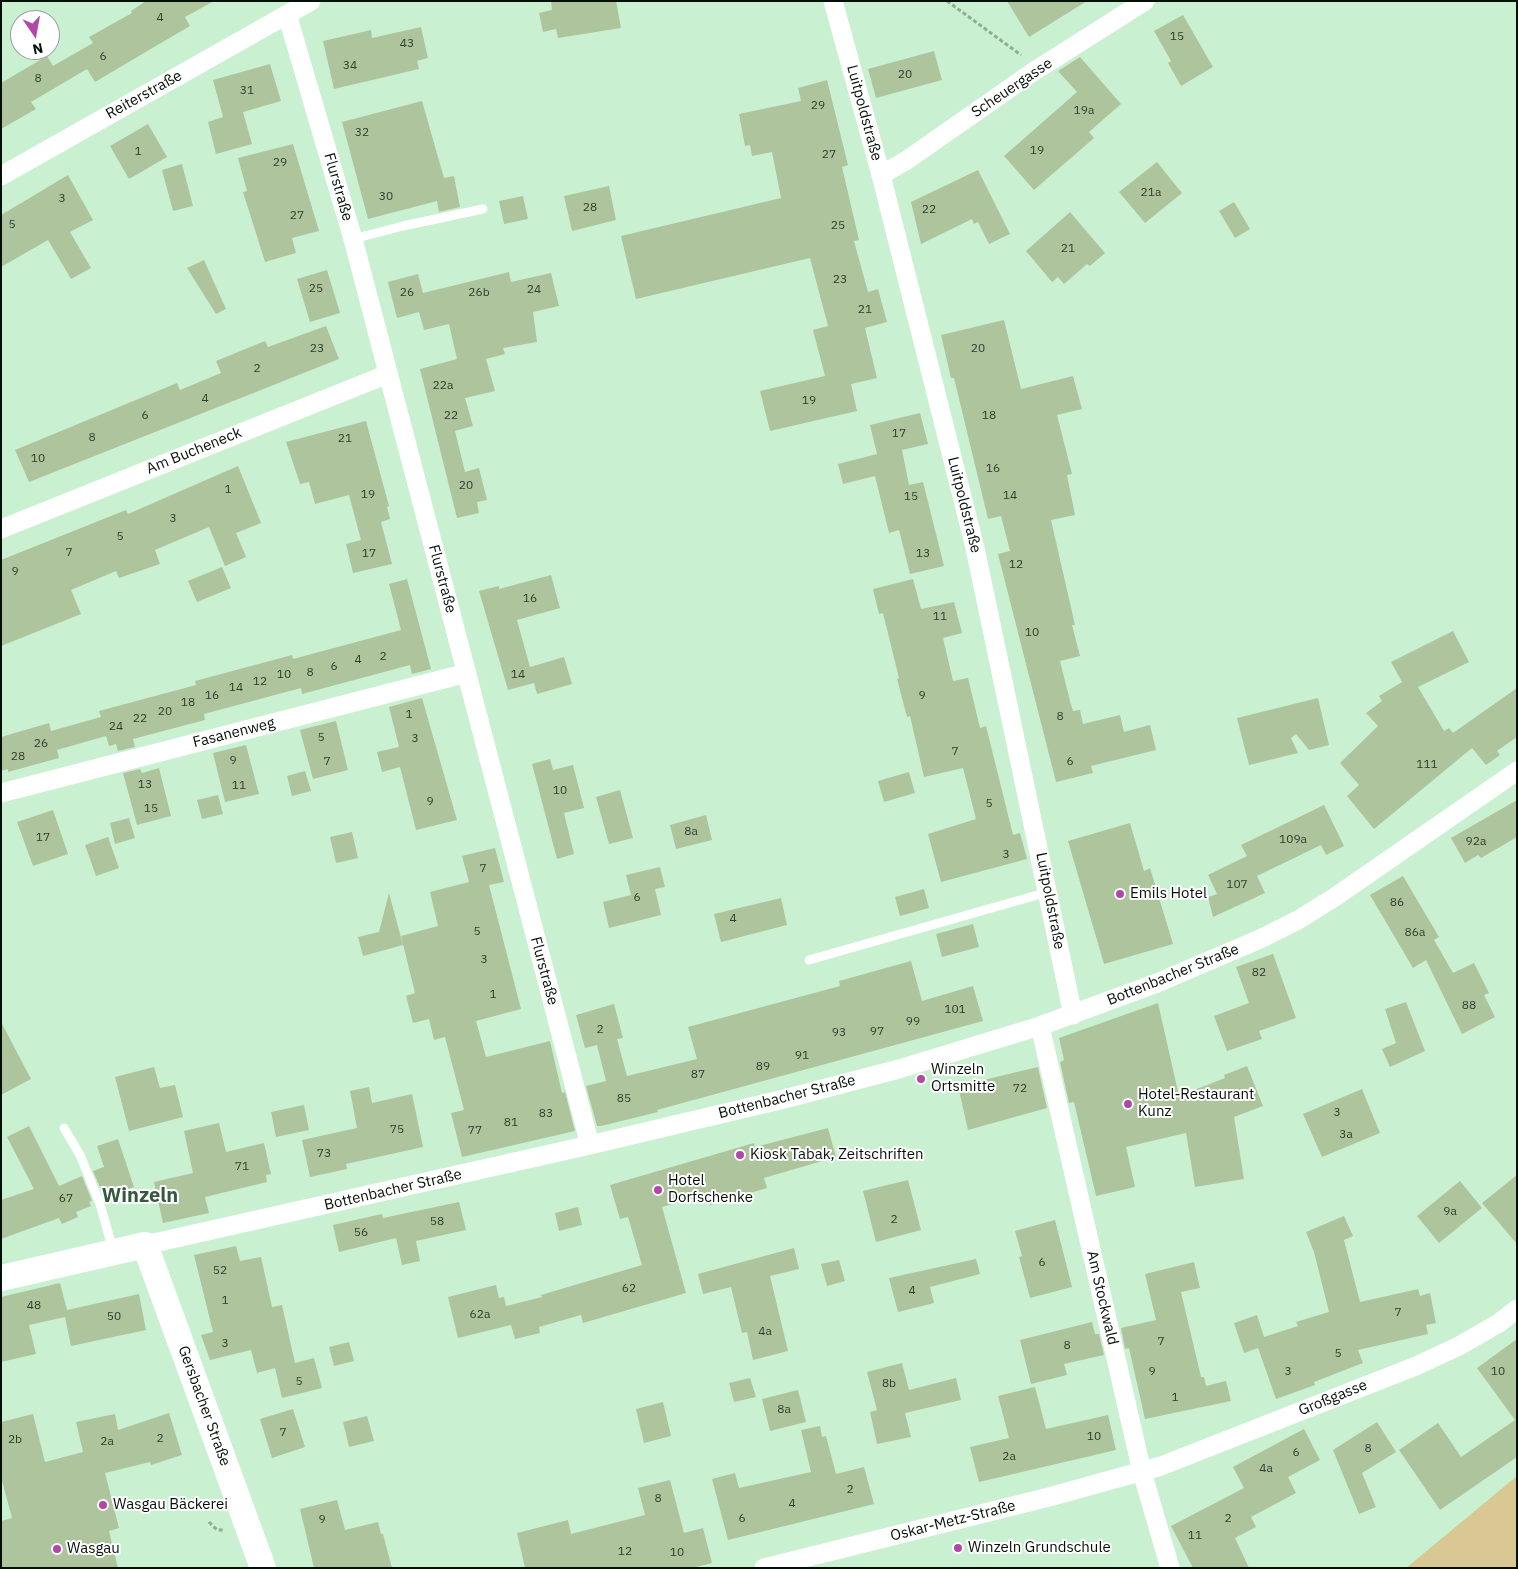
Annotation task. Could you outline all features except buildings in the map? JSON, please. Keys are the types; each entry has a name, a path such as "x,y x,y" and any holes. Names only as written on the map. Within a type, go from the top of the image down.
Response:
{"street":[{"path":"287,14 311,1"},
{"name":"Luitpoldstraße","path":"833,1 881,175 975,548 1073,1015"},
{"name":"Scheuergasse","path":"881,175 907,160 1033,72 1145,1"},
{"name":"Reiterstraße","path":"1,176 287,14"},
{"name":"Flurstraße","path":"287,14 353,239 590,1145"},
{"name":"Am Bucheneck","path":"1,529 388,374"},
{"name":"Fasanenweg","path":"1,793 467,673"},
{"name":"Bottenbacher Straße","path":"1,1278 590,1145 899,1069 1073,1015 1260,939 1298,920 1335,897 1517,771"},
{"name":"Am Stockwald","path":"1040,1026 1142,1472 1170,1568"},
{"name":"Gersbacher Straße","path":"145,1245 263,1568"},
{"name":"Großgasse","path":"1142,1472 1235,1438 1416,1366 1459,1346 1499,1323 1517,1309"},
{"name":"Oskar-Metz-Straße","path":"764,1568 1142,1472"}],"lane":[{"path":"353,239 483,209"},
{"path":"809,960 1048,892"},
{"path":"64,1128 80,1154 87,1171 100,1204 114,1253"}],"path":[{"path":"947,1 1022,56 1033,72"}],"shaded area":[{"path":"1517,1476 1517,1568 1406,1568"}],"place":[{"name":"Emils Hotel","path":"1120,894"},
{"name":"Winzeln Ortsmitte","path":"921,1079"},
{"name":"Hotel-Restaurant Kunz","path":"1128,1104"},
{"name":"Kiosk Tabak, Zeitschriften","path":"740,1155"},
{"name":"Hotel Dorfschenke","path":"658,1190"},
{"name":"Wasgau Bäckerei","path":"103,1505"},
{"name":"Winzeln Grundschule","path":"958,1548"},
{"name":"Wasgau","path":"57,1549"}],"district":[{"name":"Winzeln","path":"140,1196"}]}
